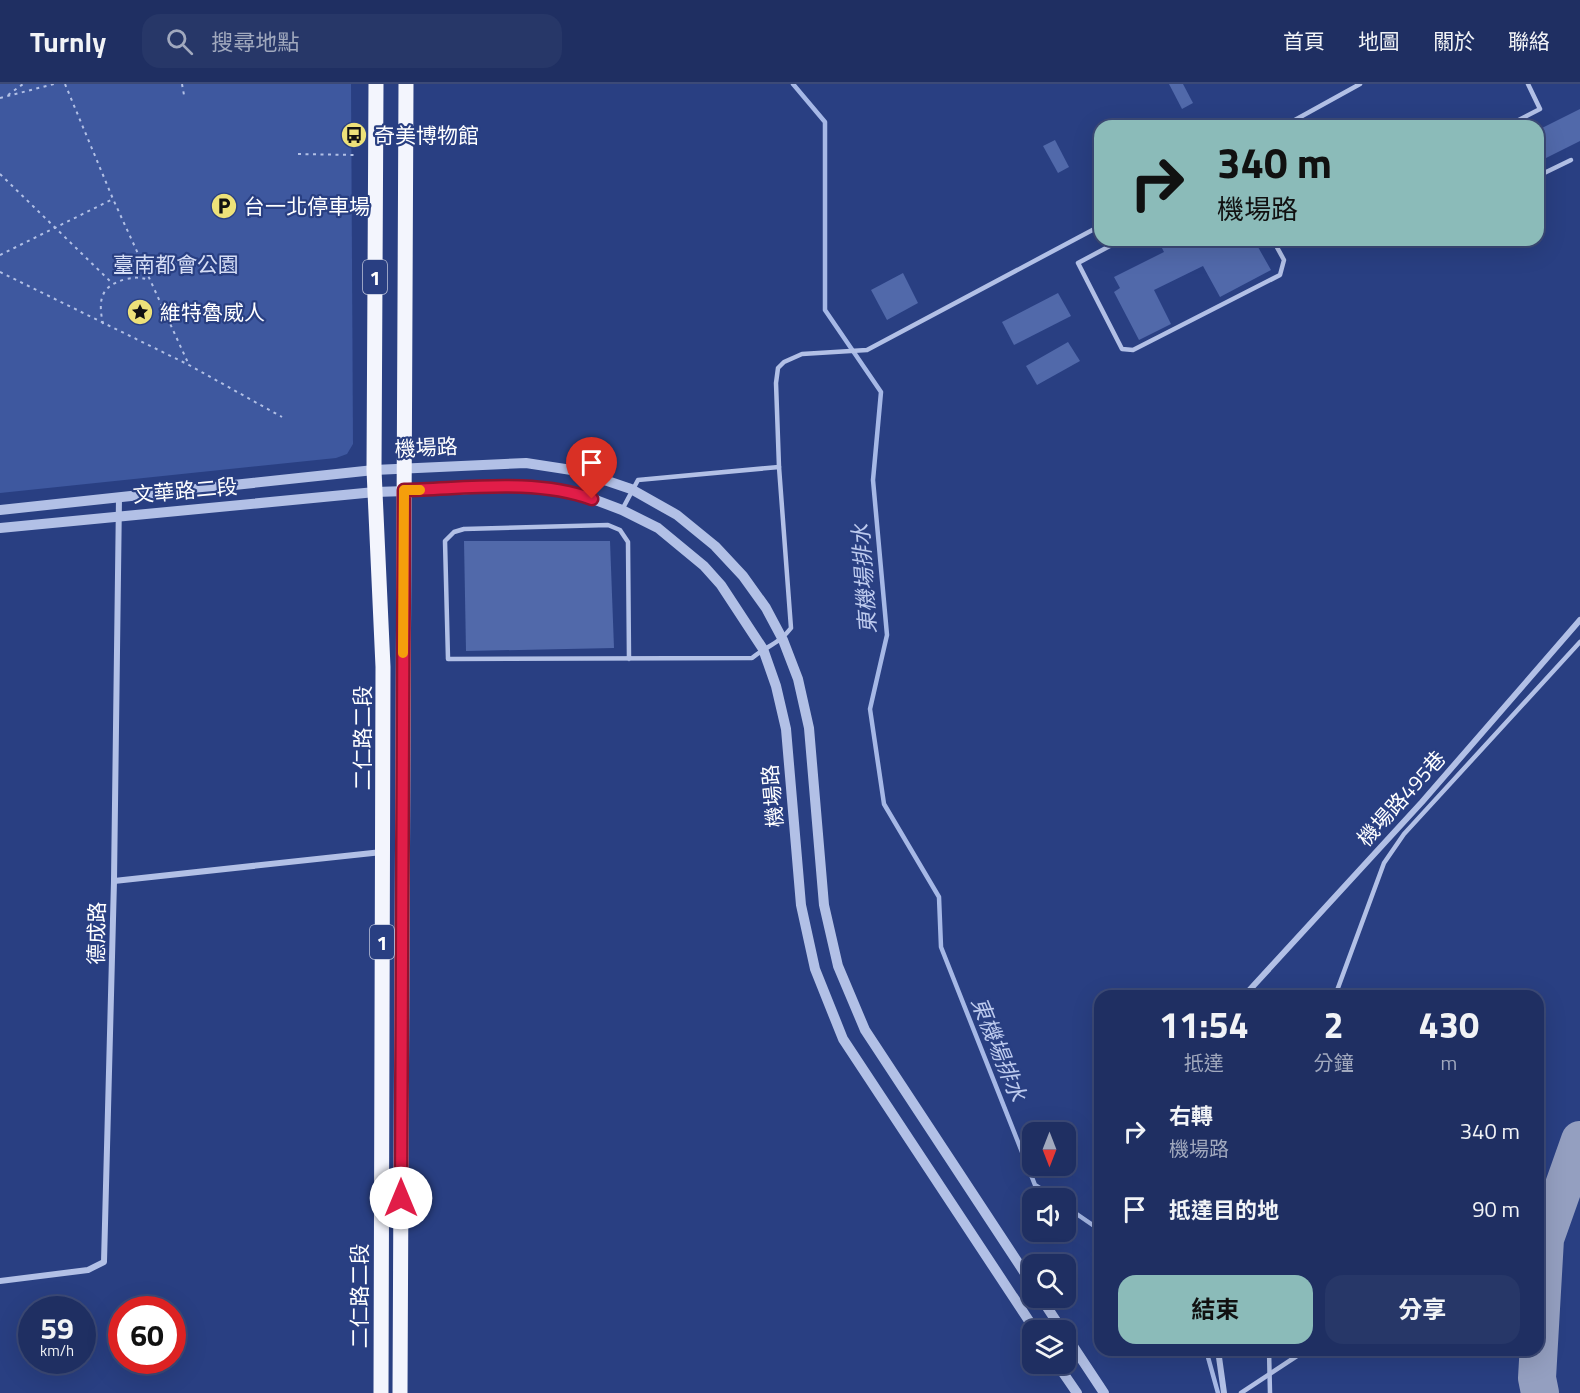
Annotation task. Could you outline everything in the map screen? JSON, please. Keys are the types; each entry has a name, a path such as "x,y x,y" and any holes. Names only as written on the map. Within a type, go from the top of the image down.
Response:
{"main road":[{"name":"二仁路二段","path":"376,84 374,470 383,667 381,1393"},
{"name":"二仁路二段","path":"400,1393 405,84"}],"street":[{"name":"機場路","path":"374,470 526,463 578,471 631,489 677,515 715,546 743,576 766,608 783,640 798,679 809,728 824,905 838,966 865,1030 1022,1269"},
{"name":"文華路二段","path":"0,510 374,470"},
{"name":"機場路","path":"375,492 530,487 577,494 622,510 658,528 704,566 741,611 763,649 776,686 786,729 801,904 814,969 843,1040 1028,1320"},
{"name":"文華路二段","path":"0,528 375,492"},
{"name":"德成路","path":"0,1281 88,1270 104,1262 114,881 119,498"},
{"name":"機場路495巷","path":"1250,990 1422,802 1580,620"},
{"path":"114,881 383,852"},
{"path":"1076,1351 1104,1393"},
{"path":"1219,1356 1224,1393"},
{"path":"1064,1374 1077,1393"}],"lane":[{"path":"1295,120 1360,84"},
{"path":"1519,120 1540,109 1528,84"},
{"path":"1544,173 1571,160"},
{"path":"629,658 628,542 620,530 608,525 464,529 454,532 445,542 447,659 752,658 763,649 783,640 791,628 779,468 776,383 778,369 784,362 802,354 867,350 1094,229"},
{"path":"1109,246 1078,262 1122,349 1133,350 1280,275 1284,260 1276,246"},
{"path":"622,510 631,489 638,480 779,468"},
{"path":"1337,990 1384,863 1404,834 1580,642"},
{"path":"1269,1356 1267,1377 1269,1393"},
{"path":"1241,1393 1297,1356"}],"path":[{"path":"6,97 23,84"},
{"path":"0,99 54,84"},
{"path":"65,84 113,199 189,365"},
{"path":"182,84 184,95"},
{"path":"298,154 354,155"},
{"path":"0,174 112,283"},
{"path":"0,255 113,199"},
{"path":"0,272 189,365 282,417"},
{"path":"103,324 99,306 103,295 112,283 138,276 149,280"}],"green space":[{"name":"臺南都會公園","path":"0,84 351,84 353,444 347,454 336,458 0,493"}],"building":[{"path":"1169,84 1183,84 1193,103 1182,109"},
{"path":"1580,109 1580,141 1544,159 1544,127"},
{"path":"1055,140 1069,167 1058,173 1043,146"},
{"path":"1161,246 1257,246 1271,270 1220,297 1203,266 1154,290 1171,324 1139,340 1114,292 1120,288 1114,277 1164,252"},
{"path":"903,273 918,303 887,320 871,290"},
{"path":"1058,293 1071,316 1014,345 1002,322"},
{"path":"1068,342 1080,361 1037,385 1026,366"},
{"path":"464,541 610,541 614,648 466,651"}],"waterway":[{"name":"東機場排水","path":"793,84 825,122 825,310 881,392 873,480 887,635 870,709 884,804 939,897 941,947 1035,1185 1040,1188"},
{"name":"東機場排水","path":"1076,1214 1094,1226"},
{"name":"東機場排水","path":"1208,1356 1218,1393"}],"taxiway":[{"path":"1544,1256 1545,1239 1580,1140"},
{"path":"1538,1356 1537,1378 1540,1393"}],"slow traffic":[{"path":"403,653 404,490 420,490"}],"place":[{"name":"奇美博物館","path":"354,135"},
{"name":"台一北停車場","path":"224,206"},
{"name":"維特魯威人","path":"140,312"}],"route":[{"path":"401,1198 404,490 530,487 577,494 592,499"}]}
